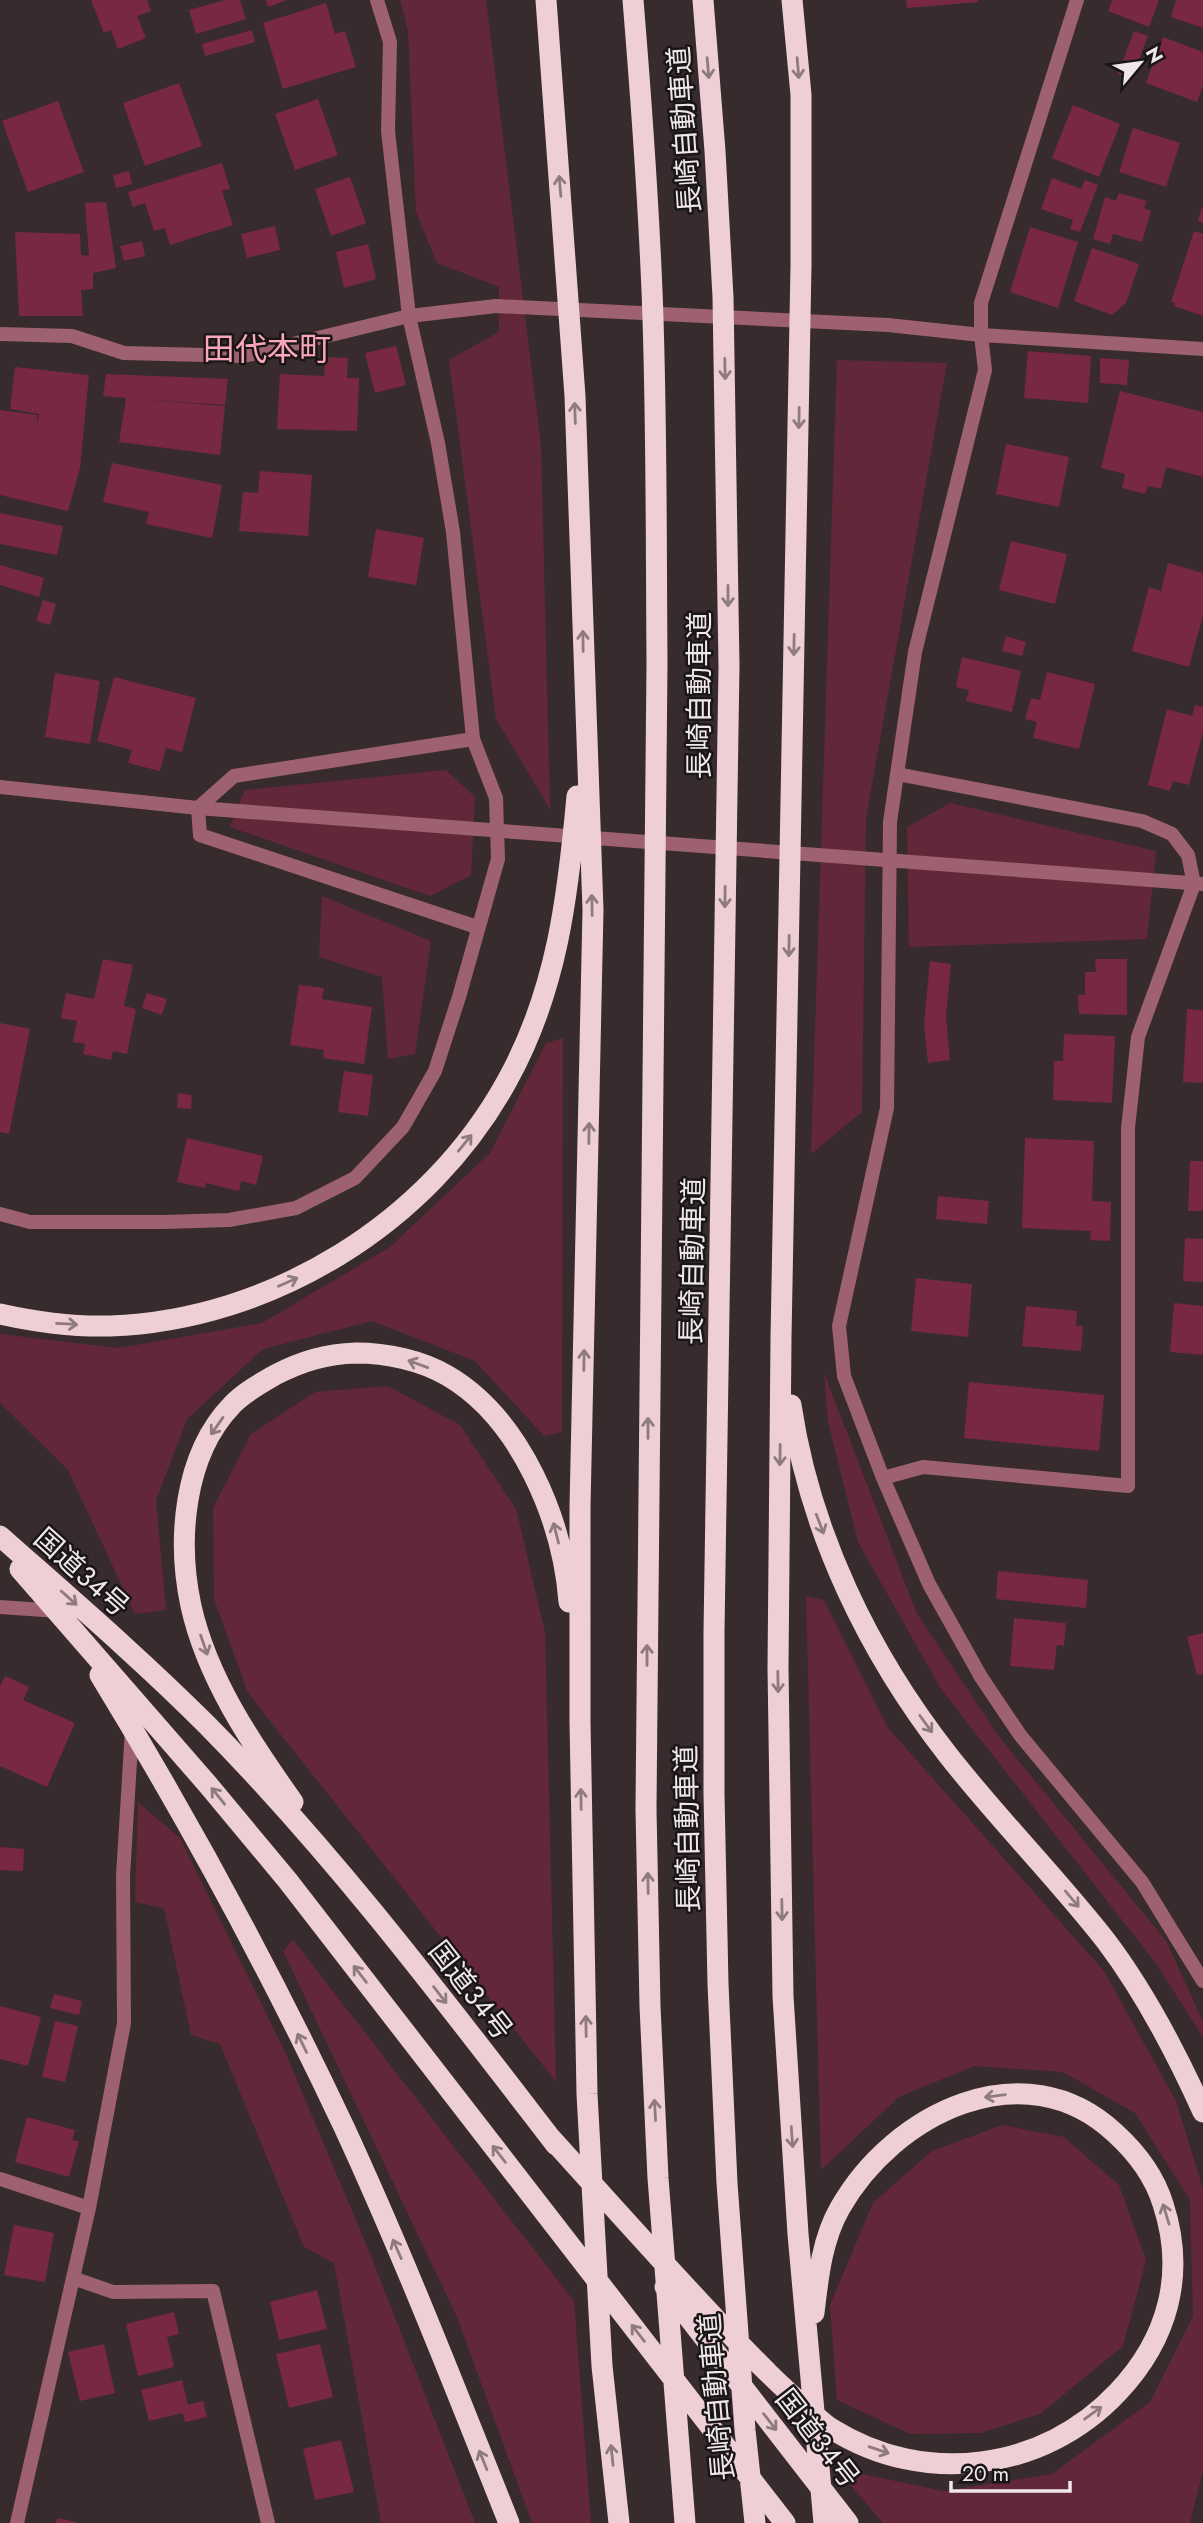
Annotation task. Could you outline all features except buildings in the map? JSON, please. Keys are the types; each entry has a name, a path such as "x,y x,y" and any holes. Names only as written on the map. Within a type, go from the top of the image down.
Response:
{"highway":[{"path":"545,0 575,396 593,910 580,1507 580,1722 587,2094 603,2366 619,2523"},
{"name":"長崎自動車道","path":"633,0 652,293 656,486 646,1810 650,2006 658,2178 685,2523"},
{"name":"長崎自動車道","path":"703,0 723,297 729,666 713,1794 727,2183 745,2430 755,2523"},
{"path":"792,0 801,95 802,265 781,1338 778,1668 783,1996 808,2364 824,2523"},
{"path":"0,1314 37,1322 110,1326 175,1319 237,1303 291,1281 345,1252 396,1215 443,1171 477,1129 507,1081 531,1028 555,961 570,879 584,709"},
{"path":"781,1338 797,1445 813,1504 837,1569 868,1631 905,1695 948,1755 1107,1943 1146,1999 1180,2060 1203,2112"},
{"path":"398,1941 257,1751 225,1695 205,1651 191,1606 184,1561 185,1517 194,1476 209,1438 232,1405 264,1381 299,1363 346,1353 373,1353 411,1361 447,1375 482,1402 512,1438 535,1477 556,1527 568,1588 580,1722"},
{"name":"国道34号","path":"0,1536 131,1652 208,1726 288,1813 398,1941 848,2523"},
{"name":"国道34号","path":"0,1546 288,1881 785,2523"},
{"path":"64,1618 167,1786 251,1940 343,2126 424,2310 509,2523"},
{"path":"549,2136 777,2383 831,2429 869,2447 911,2461 958,2465 997,2460 1035,2449 1073,2428 1109,2402 1137,2371 1156,2339 1170,2302 1174,2261 1170,2224 1157,2185 1134,2151 1106,2125 1076,2106 1039,2095 1001,2094 966,2101 930,2116 900,2137 868,2168 839,2209 819,2267 808,2364"}],"street":[{"path":"0,1214 30,1222 229,1220 296,1208 355,1178 403,1127 435,1071 459,997 498,859 496,798 473,739 453,532 438,443 409,316 388,131 390,42 377,0"},
{"path":"1077,0 981,303 985,370 915,652 890,822 887,1108 839,1326 844,1376 883,1479 929,1584 981,1677 1020,1735 1142,1882 1203,1981"},
{"path":"0,334 72,336 124,353 244,356 409,316 496,306 888,325 981,335 1203,349"},
{"path":"198,807 234,776 473,739"},
{"path":"883,1479 923,1467 1128,1486 1128,1128 1139,1037 1198,884 1188,855 1172,834 1142,821 897,774"},
{"path":"0,787 198,807 1198,884"},
{"path":"198,807 200,835 477,927"},
{"path":"0,1607 64,1618"},
{"path":"16,2523 89,2208 124,2023 123,1876 132,1728"},
{"path":"0,2179 89,2208"},
{"path":"73,2277 113,2292 213,2291 268,2523"}],"shaded area":[{"path":"400,0 486,0 541,445 550,809 496,719 449,360 499,332 499,287 437,263 416,212 408,31"},
{"path":"837,360 947,363 866,818 862,1112 811,1154"},
{"path":"446,770 475,797 471,875 430,896 230,827 245,790"},
{"path":"950,803 1156,851 1147,939 909,947 907,827"},
{"path":"322,896 431,941 415,1054 388,1059 382,977 319,957"},
{"path":"563,1038 562,1432 544,1436 475,1361 372,1321 263,1349 187,1419 156,1500 166,1610 135,1614 68,1470 0,1403 0,1334 119,1348 262,1323 390,1247 490,1153 546,1043"},
{"path":"824,1373 917,1614 1000,1738 1167,1942 1203,2022 1203,2037 1155,1962 941,1689 858,1542 828,1422"},
{"path":"388,1386 460,1425 516,1509 545,1632 556,2082 248,1693 214,1599 213,1508 251,1434 315,1392"},
{"path":"806,1596 824,1600 888,1728 1104,1971 1176,2101 1203,2189 1203,2470 1190,2523 883,2523 837,2469 944,2491 1052,2474 1150,2402 1193,2316 1190,2200 1135,2113 1063,2072 974,2066 899,2097 821,2170"},
{"path":"138,1802 180,1838 286,2054 371,2256 475,2523 381,2523 334,2263 304,2247 220,2044 191,2035 164,1908 135,1902"},
{"path":"293,1940 574,2301 591,2523 532,2523 457,2317 283,1951"},
{"path":"1002,2125 1064,2137 1119,2185 1146,2260 1123,2346 1040,2414 981,2433 910,2434 837,2400 830,2305 873,2203 932,2151"}],"district":[{"name":"田代本町","path":"267,349"}]}
